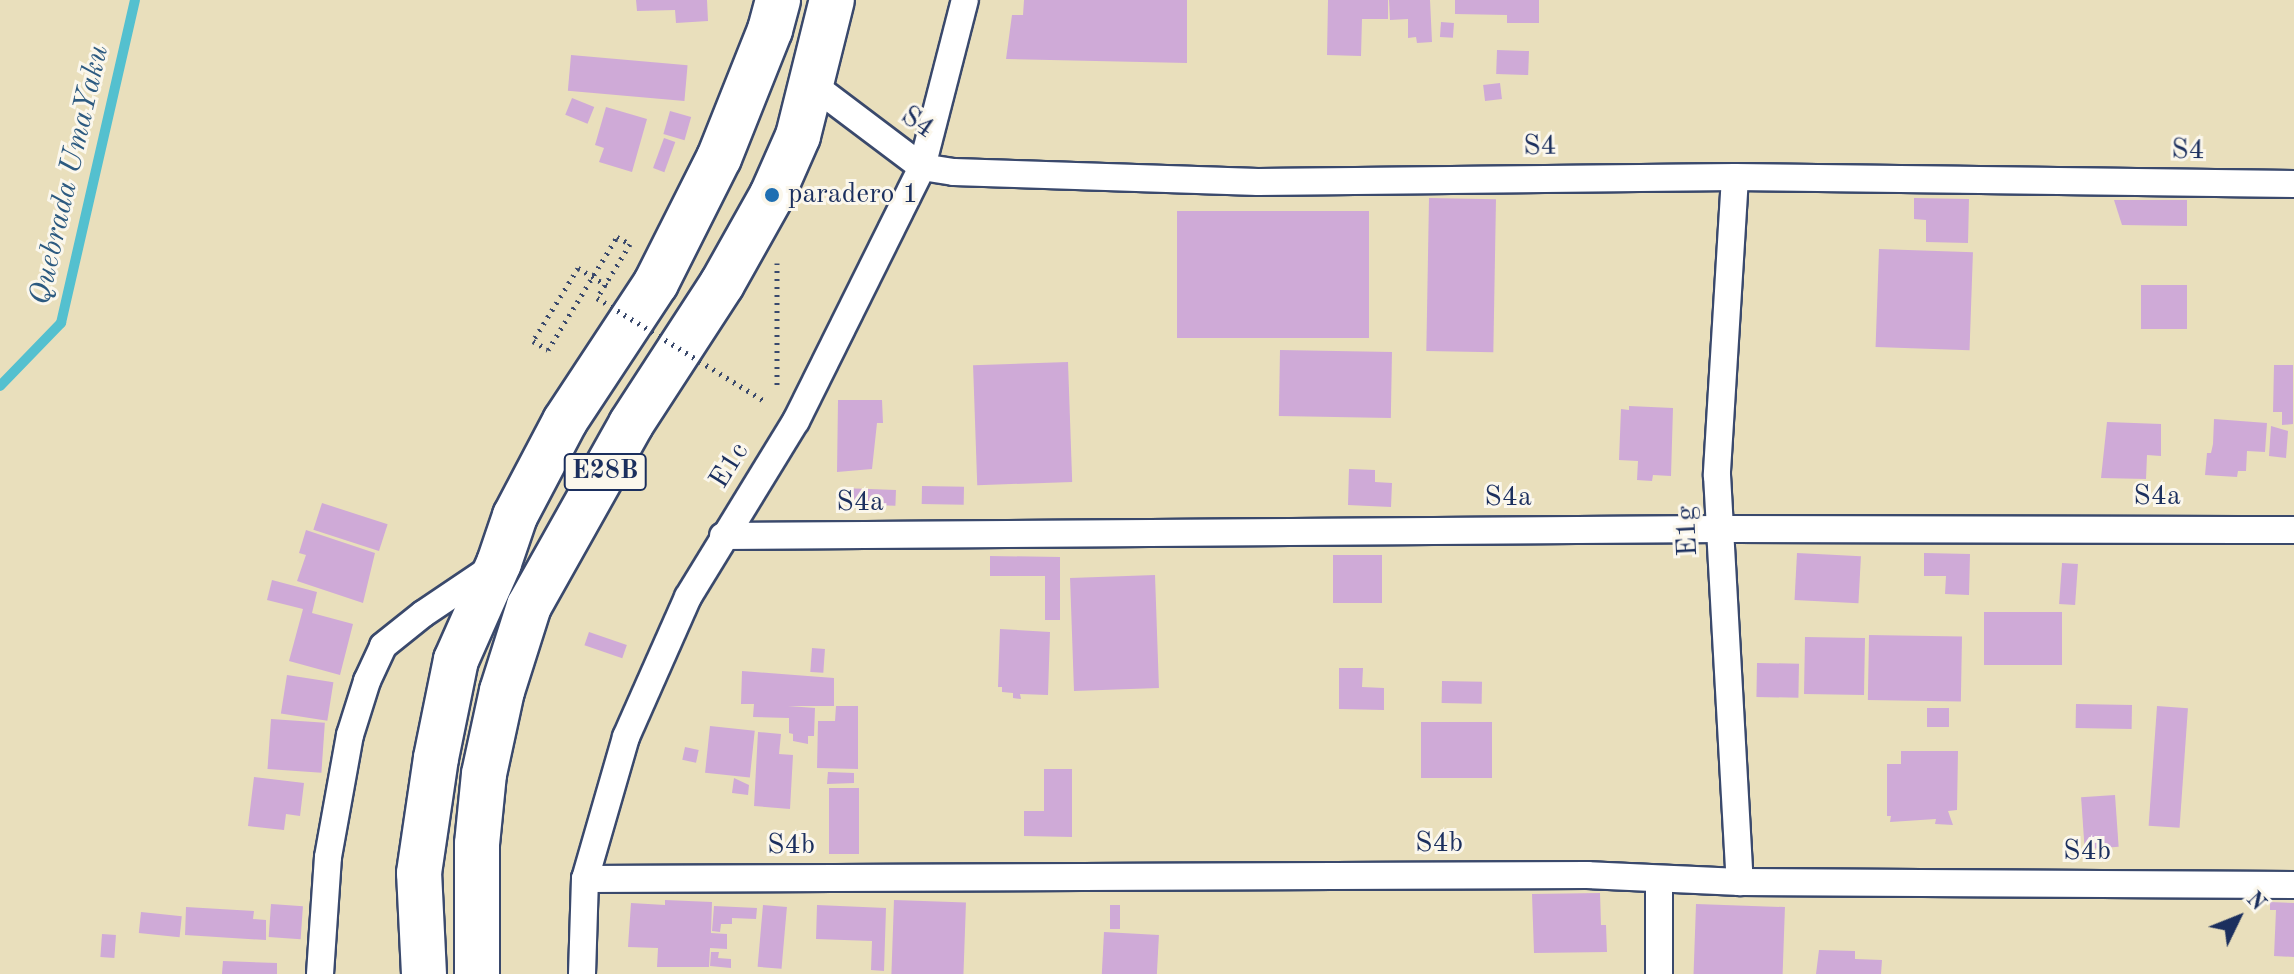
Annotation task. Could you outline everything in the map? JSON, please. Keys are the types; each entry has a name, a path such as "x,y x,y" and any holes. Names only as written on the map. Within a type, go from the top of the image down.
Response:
{"highway":[{"name":"E28B","path":"424,974 419,873 436,758 456,660 499,563 515,516 542,470 565,421 656,283 719,158 770,30 778,0"},
{"name":"E28B","path":"477,974 477,844 484,774 502,691 529,606 631,424 751,236 798,136 832,0"}],"street":[{"name":"E1c","path":"582,974 585,879 602,813 636,713 688,597 796,421 922,167 965,0"},
{"name":"S4","path":"813,85 922,167 954,172 1258,182 1735,177 2294,184"},
{"name":"E1g","path":"1735,177 1717,475 1740,882"},
{"name":"S4a","path":"723,536 1720,529 2294,530"},
{"path":"320,974 328,857 350,735 367,681 383,646 423,614 499,563"},
{"name":"S4b","path":"585,879 1587,875 1740,882 2294,885"},
{"path":"1659,880 1659,974"}],"path":[{"path":"751,236 779,266 777,394"},
{"path":"578,268 533,341 548,350 617,237 630,244 597,298 766,402"}],"building":[{"path":"636,0 707,0 708,21 676,23 675,10 637,11"},
{"path":"1024,0 1187,0 1187,63 1006,59 1012,15 1023,15"},
{"path":"1328,0 1388,0 1388,19 1362,19 1361,56 1327,55"},
{"path":"1389,0 1430,0 1432,42 1417,43 1416,37 1408,38 1408,19 1390,20"},
{"path":"1455,0 1539,0 1539,23 1507,23 1507,15 1455,14"},
{"path":"1441,22 1454,23 1453,38 1440,37"},
{"path":"1497,50 1529,51 1528,75 1496,74"},
{"path":"571,55 688,65 684,101 568,91"},
{"path":"1500,83 1502,99 1485,101 1483,85"},
{"path":"572,98 594,107 588,124 565,115"},
{"path":"606,107 647,119 632,172 599,162 604,148 595,145"},
{"path":"670,111 691,117 685,140 663,134"},
{"path":"664,138 675,142 664,172 653,168"},
{"path":"1429,198 1496,199 1493,352 1426,351"},
{"path":"1914,198 1969,199 1968,243 1926,242 1926,220 1914,219"},
{"path":"2114,200 2187,200 2187,226 2122,225"},
{"path":"1177,211 1369,211 1369,338 1177,338"},
{"path":"1879,249 1973,252 1970,350 1876,347"},
{"path":"2141,285 2187,285 2187,329 2141,329"},
{"path":"1280,350 1392,352 1391,418 1279,416"},
{"path":"1068,362 1072,482 977,485 973,365"},
{"path":"2274,365 2293,365 2293,424 2282,425 2282,412 2273,412"},
{"path":"838,400 882,400 883,423 877,423 872,469 837,472"},
{"path":"1629,406 1673,408 1671,476 1653,475 1652,481 1637,480 1638,461 1619,460 1621,409 1629,410"},
{"path":"2214,419 2267,423 2265,452 2247,451 2246,471 2238,471 2237,477 2205,475 2207,453 2211,453 2213,444"},
{"path":"2107,422 2161,424 2161,456 2147,455 2146,479 2101,478"},
{"path":"2271,426 2288,431 2286,458 2269,456"},
{"path":"1349,469 1375,470 1375,482 1392,483 1391,507 1348,505"},
{"path":"922,486 964,487 964,505 922,504"},
{"path":"842,488 896,490 895,506 841,504"},
{"path":"322,503 388,524 379,551 313,530"},
{"path":"306,530 375,553 363,603 297,581 306,555 299,553"},
{"path":"1797,553 1861,556 1858,603 1795,600"},
{"path":"1924,553 1970,554 1969,595 1945,594 1946,576 1924,576"},
{"path":"1333,555 1382,555 1382,603 1333,603"},
{"path":"990,556 1060,557 1060,620 1045,620 1045,576 990,576"},
{"path":"2062,563 2078,564 2075,605 2059,604"},
{"path":"1155,575 1159,688 1074,691 1070,578"},
{"path":"272,580 317,592 312,613 353,624 340,675 289,661 303,609 267,600"},
{"path":"1984,612 2062,612 2062,665 1984,665"},
{"path":"1000,629 1050,632 1048,695 1020,694 1021,699 1013,698 1013,693 1002,692 1002,687 998,687"},
{"path":"589,632 627,645 622,658 584,645"},
{"path":"1869,635 1962,637 1961,702 1868,700"},
{"path":"1805,637 1865,638 1864,695 1804,694"},
{"path":"812,648 825,649 823,673 810,672"},
{"path":"1757,663 1799,664 1798,698 1756,697"},
{"path":"1339,668 1363,668 1362,687 1384,688 1384,710 1339,709"},
{"path":"742,671 834,678 834,706 788,706 815,708 814,736 808,736 808,744 793,741 793,734 789,733 789,718 753,717 754,704 741,704"},
{"path":"287,675 333,682 327,721 281,714"},
{"path":"1442,681 1482,682 1482,704 1442,703"},
{"path":"2076,704 2132,705 2132,729 2076,728"},
{"path":"836,706 858,706 858,769 817,768 818,721 835,721"},
{"path":"2157,706 2188,708 2180,828 2149,826"},
{"path":"1927,708 1949,708 1949,727 1927,727"},
{"path":"271,719 325,723 321,773 268,769"},
{"path":"1421,722 1492,722 1492,778 1421,778"},
{"path":"710,726 755,731 750,777 705,773"},
{"path":"758,732 781,734 779,754 793,755 790,809 754,806"},
{"path":"685,747 699,750 696,763 682,760"},
{"path":"1901,751 1958,751 1957,810 1948,811 1953,825 1935,824 1936,819 1890,822 1891,816 1887,816 1887,764 1901,764"},
{"path":"1044,769 1072,769 1072,837 1024,836 1024,811 1044,811"},
{"path":"828,772 854,773 854,783 827,784"},
{"path":"254,777 304,783 300,816 286,814 284,830 248,826"},
{"path":"734,778 749,785 748,795 732,793"},
{"path":"829,788 859,788 859,854 829,854"},
{"path":"2115,795 2119,847 2085,849 2081,797"},
{"path":"1600,893 1601,925 1606,925 1607,952 1534,953 1532,894"},
{"path":"665,900 712,902 711,933 727,934 727,949 710,948 709,967 657,967 658,948 628,947 631,903 665,905"},
{"path":"894,900 966,903 963,974 891,974"},
{"path":"2270,902 2294,903 2294,957 2274,956 2276,910 2270,910"},
{"path":"271,904 303,906 301,939 269,937"},
{"path":"1696,904 1785,907 1783,974 1694,974"},
{"path":"763,905 787,907 782,969 758,967"},
{"path":"817,905 886,908 884,971 871,970 872,941 816,939"},
{"path":"1110,905 1120,905 1120,929 1110,929"},
{"path":"714,906 757,908 756,919 732,918 732,924 721,924 720,932 712,931"},
{"path":"186,907 254,911 253,919 266,920 266,940 185,935"},
{"path":"141,912 182,916 180,937 139,933"},
{"path":"1104,932 1159,935 1157,974 1102,974"},
{"path":"102,934 116,935 114,958 100,957"},
{"path":"1819,950 1855,951 1855,959 1882,960 1881,974 1816,974"},
{"path":"711,952 719,952 718,958 731,959 731,968 710,966"},
{"path":"223,961 277,963 277,974 222,974"}],"waterway":[{"name":"Quebrada UmaYaku","path":"0,386 61,323 135,0"}],"place":[{"name":"paradero 1","path":"772,195"}]}
